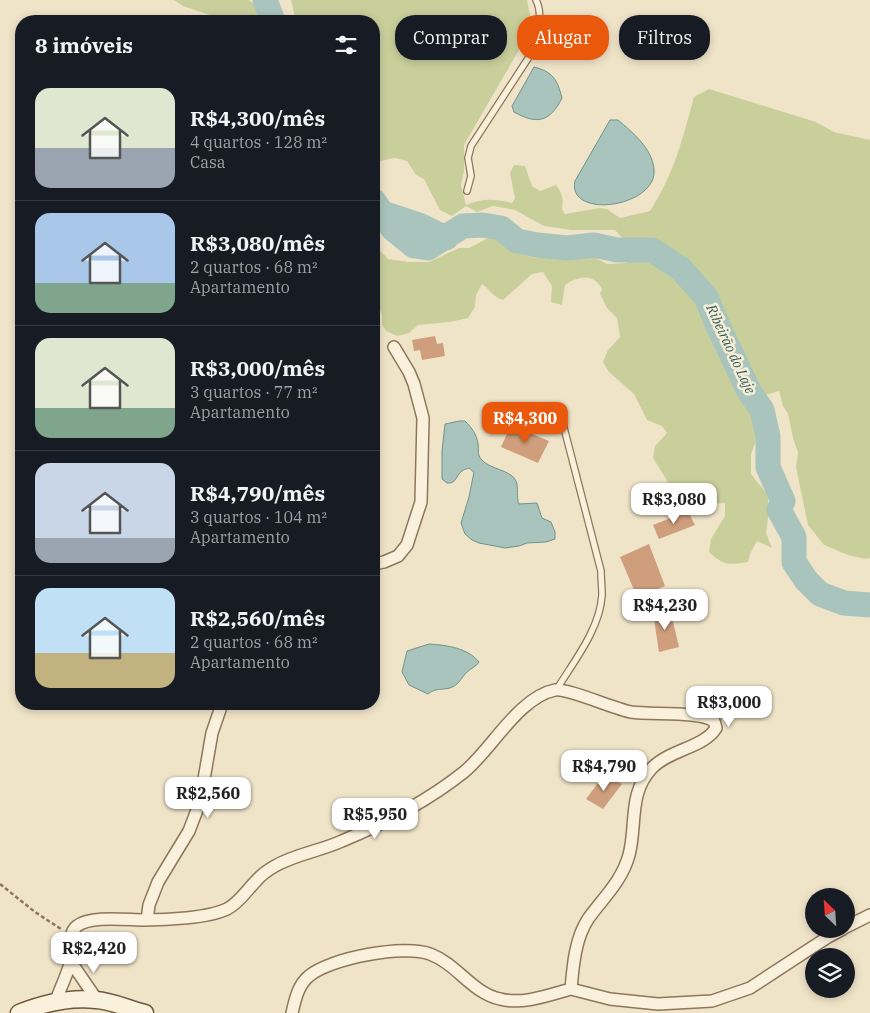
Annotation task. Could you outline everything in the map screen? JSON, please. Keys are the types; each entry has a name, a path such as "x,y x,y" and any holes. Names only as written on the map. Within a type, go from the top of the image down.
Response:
{"main road":[{"path":"20,1013 56,1001 97,1000 145,1013"}],"street":[{"path":"380,563 398,556 407,545 421,502 423,418 414,384 394,347"},
{"path":"56,1001 71,962 71,935 74,929 85,922 147,920 215,914 229,908 257,879 275,866 294,857 341,842 382,823 435,792 465,771 486,751 504,728 526,705 542,695 556,690 630,712 710,718 716,725 714,731 699,742 664,757 651,769 640,786 635,804 629,854 623,871 612,890 588,920 578,942 571,989"},
{"path":"147,920 149,905 158,882 189,831 200,802 212,733 220,710"},
{"path":"855,923 870,915"},
{"path":"292,1013 296,997 309,976 324,966 367,954 406,951 429,953 447,963 481,991 500,1000 522,1001 571,989 610,999 658,1004 712,1001 750,988 826,938"},
{"path":"71,962 97,1000"}],"lane":[{"path":"467,190 471,176 468,158 471,146 529,57 535,41 540,8 536,0"},
{"path":"556,690 598,616 602,596 601,571 563,424"}],"path":[{"path":"0,884 35,912 71,935"}],"green space":[{"path":"174,0 249,0 259,9 262,15 210,15 183,6"},
{"path":"291,0 527,0 530,15 517,15 517,54 464,145 464,171 461,185 466,205 489,200 512,203 515,198 510,173 514,165 525,166 532,186 540,191 556,185 562,196 562,209 565,214 600,208 607,209 620,218 650,211 672,169 694,97 709,89 816,122 834,132 870,140 870,558 865,559 848,555 824,545 808,525 796,467 798,453 788,414 783,406 779,391 745,401 754,417 758,436 751,454 751,474 768,495 769,511 766,533 772,548 757,541 748,562 736,564 723,562 709,552 711,539 725,516 725,503 692,505 689,495 673,490 653,458 655,446 667,433 662,426 647,420 634,394 609,372 603,362 608,350 620,337 617,318 607,308 600,294 602,289 590,278 580,278 565,285 562,305 551,302 552,286 543,272 532,274 503,300 482,284 476,295 475,307 468,318 418,325 409,333 397,336 386,331 382,324 380,310 380,250 388,259 429,262 459,248 469,248 494,235 502,236 519,254 536,258 546,253 561,256 590,255 607,264 627,263 633,255 630,246 615,230 571,230 544,226 515,210 493,206 477,212 466,206 452,216 440,210 424,179 416,175 407,161 395,158 380,161 380,15 295,15"}],"water":[{"path":"534,67 546,71 553,77 562,98 553,112 542,119 536,120 514,112 512,106"},
{"path":"610,120 618,120 645,147 650,154 654,169 653,180 646,189 624,202 598,205 586,202 578,196 574,187 575,181"},
{"path":"465,421 474,432 481,459 514,477 517,484 519,504 537,503 542,518 551,522 555,532 555,539 505,548 479,543 465,534 461,523 474,472 469,468 464,470 450,483 442,479 442,451 445,424"},
{"path":"429,644 449,646 463,650 479,662 453,687 436,690 428,694 409,685 402,672 407,651"}],"building":[{"path":"435,336 437,344 443,343 445,356 422,360 420,350 414,351 412,340"},
{"path":"511,425 549,441 538,463 501,447"},
{"path":"688,511 695,525 659,539 653,525"},
{"path":"649,544 665,586 637,597 620,557"},
{"path":"670,609 679,647 659,652 653,613"},
{"path":"604,775 622,784 603,809 586,799"}],"waterway":[{"name":"Ribeirão do Laje","path":"265,0 271,15"},
{"name":"Ribeirão do Laje","path":"380,210 393,229 414,246 428,248 463,226 483,225 501,228 517,241 537,245 567,248 594,245 617,250 652,250 681,269 706,297 749,391 762,410 768,436 768,467 783,501 779,510 794,537 794,562 806,580 820,594 844,603 870,605"},
{"path":"383,213 419,225 446,238"}]}
